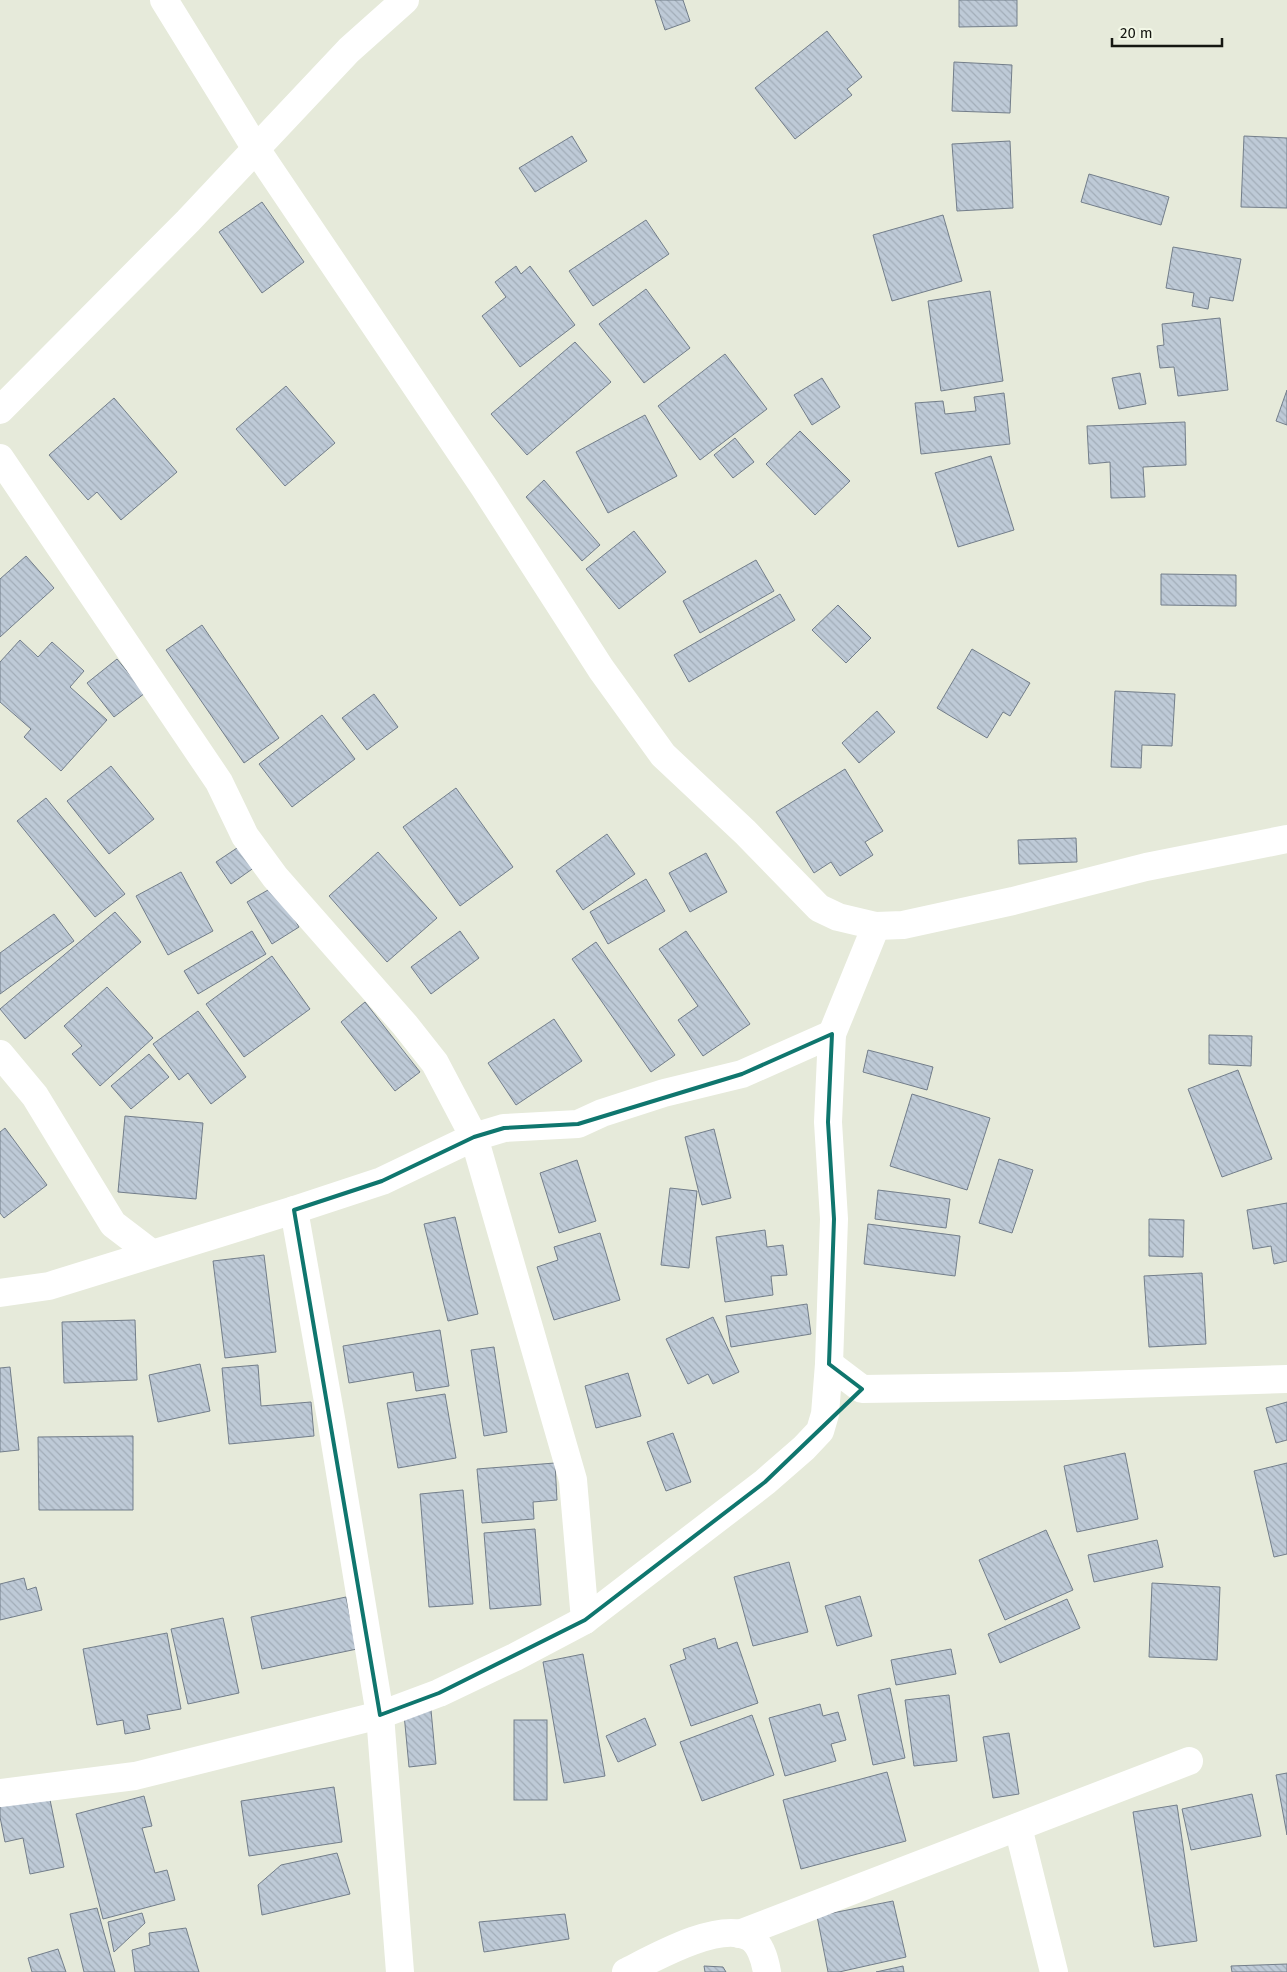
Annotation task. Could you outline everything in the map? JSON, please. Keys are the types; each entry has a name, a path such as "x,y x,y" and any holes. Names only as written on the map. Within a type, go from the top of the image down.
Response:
{"street":[{"path":"164,0 256,149 479,479 601,669 663,755 745,832 819,908 838,917 876,926 902,925 939,918 1146,867 1287,840"},
{"path":"0,410 188,221 349,50 405,0"},
{"path":"0,458 219,782 245,836 275,877 405,1025 435,1063 474,1136 573,1480 585,1620"},
{"path":"820,1431 825,1414 830,1364 834,1219 828,1122 832,1034 876,926"},
{"path":"0,1293 49,1286 382,1181 474,1136 504,1128 578,1124 602,1113 664,1093 742,1074 832,1034"},
{"path":"0,1054 35,1096 113,1224 151,1253"},
{"path":"294,1210 332,1424 380,1715 400,1972"},
{"path":"104,1268 113,1224"},
{"path":"830,1364 862,1389 1287,1380"},
{"path":"0,1793 134,1776 380,1715 439,1693 515,1657 585,1620 765,1482 804,1448 862,1389"},
{"path":"739,1934 1189,1761"},
{"path":"1018,1826 1054,1972"},
{"path":"626,1972 706,1936 722,1933 747,1936 756,1942 765,1960 768,1972"}],"highlighted area":[{"path":"832,1034 828,1122 834,1219 829,1364 862,1389 765,1482 585,1620 439,1693 380,1715 294,1210 382,1181 474,1137 504,1128 578,1124 742,1074"}],"building":[{"path":"655,0 683,0 690,21 665,30"},
{"path":"959,0 1017,0 1017,26 959,27"},
{"path":"827,31 862,77 847,89 852,95 795,139 755,88"},
{"path":"954,62 1012,65 1010,113 952,111"},
{"path":"572,136 587,161 535,192 519,168"},
{"path":"1244,136 1287,138 1287,208 1241,207"},
{"path":"1010,141 1013,208 957,211 952,144"},
{"path":"1089,174 1169,197 1161,225 1081,202"},
{"path":"262,202 304,262 262,293 219,232"},
{"path":"943,215 962,281 892,301 873,235"},
{"path":"646,220 669,254 593,306 569,271"},
{"path":"1173,247 1241,259 1233,301 1210,297 1208,309 1192,306 1194,293 1166,288"},
{"path":"516,266 521,274 530,266 575,325 520,367 482,316 506,297 495,282"},
{"path":"646,289 690,348 644,383 599,324"},
{"path":"990,291 1003,381 941,391 928,301"},
{"path":"1220,318 1228,390 1178,396 1174,367 1160,368 1157,346 1164,345 1162,324"},
{"path":"575,342 611,382 527,455 491,414"},
{"path":"725,354 767,409 700,460 658,406"},
{"path":"1140,373 1146,404 1119,409 1112,378"},
{"path":"822,378 840,407 812,425 794,395"},
{"path":"286,386 335,443 285,486 236,429"},
{"path":"1287,390 1287,425 1276,421"},
{"path":"1004,393 1010,444 921,454 915,403 943,401 945,414 976,411 974,397"},
{"path":"114,398 177,472 121,520 97,492 88,500 49,455"},
{"path":"645,415 677,476 608,513 576,452"},
{"path":"1185,422 1186,465 1143,467 1145,497 1111,498 1110,462 1089,464 1087,426"},
{"path":"800,431 850,481 815,515 766,464"},
{"path":"735,438 754,462 733,478 714,455"},
{"path":"991,456 1014,530 958,547 935,473"},
{"path":"544,480 600,545 582,561 526,497"},
{"path":"634,531 666,572 619,609 586,569"},
{"path":"26,556 54,588 0,637 0,579"},
{"path":"756,560 774,591 700,633 683,601"},
{"path":"1161,574 1236,575 1236,606 1161,605"},
{"path":"780,594 795,620 689,682 674,655"},
{"path":"838,605 871,638 846,663 812,630"},
{"path":"202,625 279,738 244,763 166,650"},
{"path":"20,640 38,657 52,642 84,671 70,687 107,720 61,771 24,737 31,729 0,702 0,662"},
{"path":"972,649 1030,683 1010,716 1003,712 987,738 937,708"},
{"path":"117,659 145,693 114,717 87,683"},
{"path":"1115,691 1175,694 1172,746 1142,745 1141,768 1111,767"},
{"path":"374,694 398,727 367,750 342,718"},
{"path":"877,711 895,732 859,763 842,743"},
{"path":"322,715 355,759 292,807 259,764"},
{"path":"111,766 154,819 109,854 67,801"},
{"path":"845,769 883,831 865,842 873,855 840,876 831,862 814,873 776,812"},
{"path":"456,788 513,867 460,906 403,827"},
{"path":"46,798 125,894 95,917 17,821"},
{"path":"607,834 635,874 583,910 556,871"},
{"path":"1076,838 1077,862 1019,864 1018,840"},
{"path":"240,846 255,867 231,884 216,862"},
{"path":"378,852 437,918 387,962 329,896"},
{"path":"706,853 727,892 690,912 669,873"},
{"path":"181,872 213,931 168,955 136,896"},
{"path":"646,879 665,911 608,944 590,912"},
{"path":"275,886 299,927 272,944 247,902"},
{"path":"115,912 141,942 25,1039 0,1009"},
{"path":"54,914 74,941 0,994 0,953"},
{"path":"252,931 266,954 198,994 184,971"},
{"path":"460,931 479,958 431,994 411,967"},
{"path":"686,931 750,1024 703,1056 678,1020 698,1006 659,949"},
{"path":"596,942 675,1055 651,1072 572,959"},
{"path":"272,956 310,1009 244,1057 206,1004"},
{"path":"107,987 153,1038 100,1086 72,1054 82,1046 64,1026"},
{"path":"365,1002 420,1072 395,1091 341,1022"},
{"path":"198,1011 246,1077 211,1104 188,1073 179,1080 153,1044"},
{"path":"554,1019 582,1061 516,1105 488,1063"},
{"path":"1209,1035 1252,1036 1251,1066 1209,1064"},
{"path":"868,1050 933,1067 927,1090 863,1072"},
{"path":"149,1054 169,1077 131,1109 111,1086"},
{"path":"1238,1070 1272,1159 1222,1177 1188,1089"},
{"path":"912,1094 990,1118 967,1190 890,1166"},
{"path":"125,1116 203,1123 196,1199 118,1192"},
{"path":"5,1128 47,1185 4,1218 0,1213 0,1132"},
{"path":"714,1129 731,1198 702,1205 685,1137"},
{"path":"999,1159 1033,1170 1012,1233 979,1223"},
{"path":"577,1160 596,1221 559,1233 540,1173"},
{"path":"670,1188 697,1191 689,1268 661,1265"},
{"path":"878,1190 950,1199 946,1228 875,1219"},
{"path":"1287,1203 1287,1261 1274,1264 1271,1246 1253,1249 1247,1210"},
{"path":"455,1217 478,1314 448,1321 424,1224"},
{"path":"1149,1219 1184,1220 1183,1257 1149,1256"},
{"path":"868,1224 960,1236 955,1276 864,1264"},
{"path":"765,1230 767,1247 783,1245 787,1275 771,1276 773,1295 725,1302 716,1237"},
{"path":"600,1233 620,1300 554,1320 537,1267 558,1260 554,1247"},
{"path":"264,1255 276,1352 225,1358 213,1261"},
{"path":"1202,1273 1206,1344 1149,1347 1144,1276"},
{"path":"807,1304 811,1334 731,1347 726,1316"},
{"path":"713,1317 739,1372 713,1384 708,1374 688,1384 666,1339"},
{"path":"135,1320 137,1380 64,1383 62,1322"},
{"path":"440,1330 449,1386 416,1391 413,1372 349,1383 343,1346"},
{"path":"494,1347 507,1432 484,1436 471,1350"},
{"path":"200,1364 210,1411 158,1422 149,1375"},
{"path":"258,1365 261,1406 311,1402 314,1436 229,1444 222,1368"},
{"path":"10,1367 19,1450 0,1452 0,1368"},
{"path":"628,1373 641,1416 596,1428 585,1386"},
{"path":"445,1394 456,1458 398,1468 387,1403"},
{"path":"1287,1402 1287,1440 1276,1443 1266,1408"},
{"path":"673,1433 691,1482 666,1491 647,1442"},
{"path":"133,1436 133,1510 39,1510 38,1437"},
{"path":"1125,1453 1138,1519 1077,1532 1064,1466"},
{"path":"555,1463 557,1500 533,1502 534,1519 482,1523 477,1469"},
{"path":"1287,1463 1287,1554 1274,1557 1254,1471"},
{"path":"463,1490 473,1604 429,1607 420,1494"},
{"path":"535,1529 541,1605 490,1609 484,1533"},
{"path":"1046,1530 1073,1590 1005,1620 979,1560"},
{"path":"1157,1540 1163,1567 1094,1582 1088,1555"},
{"path":"789,1562 808,1632 753,1646 734,1577"},
{"path":"24,1578 27,1590 36,1587 42,1610 0,1620 0,1584"},
{"path":"1152,1583 1220,1587 1217,1660 1149,1657"},
{"path":"860,1596 872,1636 837,1646 825,1606"},
{"path":"346,1597 357,1649 262,1669 251,1617"},
{"path":"1067,1599 1080,1628 1000,1663 988,1634"},
{"path":"223,1618 239,1693 188,1704 171,1629"},
{"path":"167,1633 181,1709 147,1715 150,1729 125,1734 123,1720 97,1725 83,1649"},
{"path":"715,1638 718,1649 737,1642 758,1703 691,1726 670,1665 686,1659 683,1649"},
{"path":"951,1649 956,1674 896,1685 891,1660"},
{"path":"583,1654 605,1776 564,1783 543,1662"},
{"path":"890,1688 905,1758 873,1765 858,1695"},
{"path":"949,1695 957,1761 914,1766 905,1700"},
{"path":"820,1704 823,1716 838,1712 846,1740 831,1744 836,1761 785,1776 769,1718"},
{"path":"431,1710 436,1764 409,1767 404,1714"},
{"path":"752,1715 774,1775 702,1801 680,1742"},
{"path":"645,1718 656,1745 618,1762 606,1736"},
{"path":"514,1720 547,1720 547,1800 514,1800"},
{"path":"1009,1733 1019,1794 993,1798 983,1737"},
{"path":"887,1772 906,1841 801,1869 783,1800"},
{"path":"1287,1773 1287,1835 1276,1775"},
{"path":"334,1787 342,1842 249,1856 241,1801"},
{"path":"1252,1794 1261,1836 1191,1850 1182,1809"},
{"path":"49,1795 64,1867 30,1874 23,1838 5,1842 0,1817 0,1805"},
{"path":"144,1796 152,1826 142,1828 155,1873 167,1870 175,1900 103,1919 76,1814"},
{"path":"1177,1805 1197,1941 1154,1947 1133,1812"},
{"path":"337,1853 350,1894 262,1915 258,1885 281,1865"},
{"path":"893,1901 906,1957 839,1972 828,1972 817,1916"},
{"path":"97,1908 115,1972 84,1972 70,1914"},
{"path":"142,1913 145,1923 114,1952 108,1922"},
{"path":"565,1914 569,1939 484,1952 479,1922"},
{"path":"186,1928 199,1972 135,1972 132,1950 150,1945 149,1933"},
{"path":"58,1949 66,1972 32,1972 28,1958"},
{"path":"1287,1964 1287,1972 1232,1972 1231,1966"},
{"path":"704,1966 723,1967 726,1972 705,1972"},
{"path":"903,1966 904,1972 876,1972"}]}
